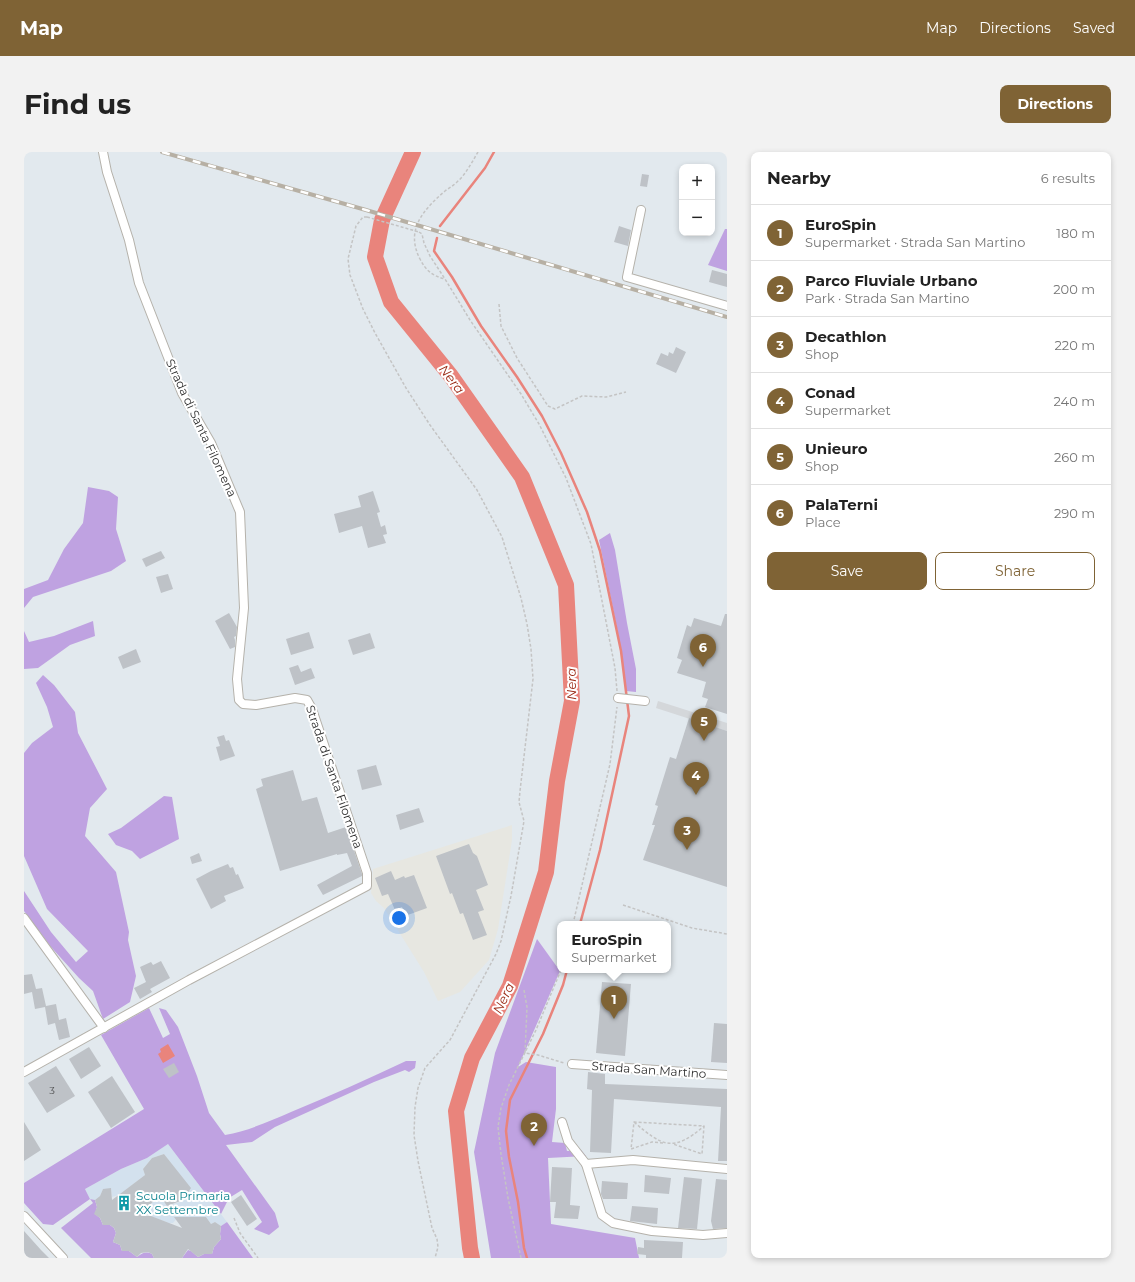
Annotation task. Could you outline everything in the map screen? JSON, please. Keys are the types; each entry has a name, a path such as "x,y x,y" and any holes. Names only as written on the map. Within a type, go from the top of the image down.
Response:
{"street":[{"name":"Strada di Santa Filomena","path":"24,1072 189,980 367,886 367,873 312,709 307,700 295,698 256,704 244,704 239,700 237,679 244,608 240,512 211,443 182,393 139,283 129,240 107,172 103,152"},
{"path":"641,210 627,277 727,306"},
{"path":"618,698 645,701"},
{"path":"24,918 104,1028"},
{"name":"Strada San Martino","path":"572,1064 727,1075"},
{"path":"562,1122 568,1141 586,1164 602,1215 613,1223 652,1231 703,1235 727,1233"},
{"path":"586,1164 634,1160 727,1169"},
{"path":"24,1216 63,1258"}],"path":[{"path":"445,279 437,277 428,271 422,262 416,252 414,231 419,218 432,203 458,181 478,152"},
{"path":"435,1258 438,1247 437,1239 432,1228 418,1161 414,1135 414,1107 418,1088 426,1068 450,1040 496,954 501,941 511,896 524,821 519,802 533,679 527,624 521,598 502,537 477,490 430,425 406,388 375,333 350,275 348,259 352,240 359,221 363,218 367,217 422,234 430,256 470,320 521,394 539,424 566,478 592,544 615,668 618,698 610,764 574,921"},
{"path":"498,304 501,326 517,358 548,406 555,409 582,396 606,397 626,392"},
{"path":"623,905 692,928 727,934"},
{"path":"521,1258 508,1198 498,1128 501,1108 509,1085 536,1030 560,973"},
{"path":"524,990 527,1007 525,1053"},
{"path":"525,1053 572,1064"},
{"path":"634,1122 704,1126"},
{"path":"634,1122 631,1149 652,1142 673,1144 702,1154 704,1126"},
{"path":"634,1122 653,1138 663,1143"},
{"path":"673,1144 686,1140 704,1126"},
{"path":"234,1218 240,1233 258,1258"}],"shaded area":[{"path":"725,229 727,229 727,271 708,265"},
{"path":"88,487 109,491 118,497 116,529 126,561 111,571 33,597 24,608 24,589 48,580 64,549 83,523"},
{"path":"610,533 615,550 636,669 636,692 626,691 618,633 599,540"},
{"path":"93,621 95,636 70,645 38,668 24,669 24,631 29,642 54,636"},
{"path":"43,675 54,685 75,712 78,733 107,789 90,808 85,836 116,872 129,932 128,940 136,976 130,1002 103,1019 93,991 51,947 24,911 24,891 51,932 76,962 88,951 47,909 24,856 24,753 32,743 53,727 47,707 36,683"},
{"path":"658,701 727,723 727,731 656,708"},
{"path":"164,796 172,797 179,839 140,859 132,851 116,845 108,834 121,828"},
{"path":"512,825 512,840 498,929 489,960 460,992 438,1001 424,972 384,908 376,901 371,893 373,869"},
{"path":"537,939 557,967 557,973 559,973 518,1067 526,1062 556,1067 556,1109 552,1142 565,1143 567,1151 581,1150 586,1156 548,1158 551,1224 635,1238 639,1258 491,1258 474,1152 495,1053"},
{"path":"149,1008 163,1038 170,1034 159,1008 166,1010 178,1027 197,1076 209,1113 225,1135 242,1131 267,1122 335,1094 406,1061 416,1061 415,1068 409,1072 405,1070 374,1082 275,1127 252,1142 226,1145 275,1213 279,1227 269,1235 254,1229 262,1222 242,1190 229,1198 221,1214 168,1144 147,1158 121,1169 85,1189 90,1199 53,1225 43,1224 24,1203 24,1183 144,1109 101,1035"},
{"path":"168,1044 175,1056 163,1063 158,1054 161,1052 160,1049"},
{"path":"168,1144 227,1222 221,1226 215,1222 211,1224 206,1217 178,1217 173,1223 169,1223 150,1216 144,1210 160,1196 167,1206 183,1201 190,1188 164,1154 152,1158 143,1169 145,1175 119,1195 112,1197 111,1189 103,1189 100,1196 95,1200 90,1199 85,1189 121,1169 147,1158"},
{"path":"90,1199 95,1200 97,1207 95,1214 100,1218 103,1225 110,1225 114,1228 116,1233 113,1242 120,1245 122,1251 129,1251 137,1257 148,1253 152,1254 154,1258 91,1258 61,1228 93,1203"},
{"path":"227,1222 253,1258 182,1258 188,1250 198,1257 204,1254 212,1254 214,1247 221,1239 221,1226"}],"building":[{"path":"642,174 649,175 647,187 640,186"},
{"path":"619,226 631,230 628,246 614,242"},
{"path":"712,270 727,274 727,287 709,282"},
{"path":"676,347 686,352 676,373 656,364 661,353 668,356 669,352 673,354"},
{"path":"373,491 380,512 377,513 381,527 385,525 387,534 383,535 386,543 368,548 362,526 339,533 334,514 361,507 358,496"},
{"path":"161,551 165,558 146,567 142,559"},
{"path":"168,574 173,589 161,593 156,577"},
{"path":"229,613 237,627 236,636 234,637 235,647 230,649 215,621"},
{"path":"725,614 727,614 727,714 705,707 708,699 702,697 706,682 677,673 682,660 677,658 687,625 691,627 694,618 721,626"},
{"path":"309,632 314,648 291,655 286,639"},
{"path":"370,633 375,648 353,655 348,640"},
{"path":"136,649 141,662 123,669 118,657"},
{"path":"298,665 301,672 311,668 315,678 295,685 289,668"},
{"path":"689,718 727,731 727,887 643,860 655,825 652,825 658,806 655,805 670,757 676,759"},
{"path":"224,735 226,741 229,740 235,756 220,761 216,747 220,746 217,737"},
{"path":"376,765 382,785 362,790 357,770"},
{"path":"293,770 302,801 317,797 328,833 346,827 362,874 362,876 323,895 317,885 352,866 347,853 337,854 280,871 256,789 263,786 261,779"},
{"path":"419,808 424,822 400,830 396,815"},
{"path":"469,844 473,853 477,856 488,885 476,890 484,910 478,912 487,935 473,940 463,913 460,914 452,893 450,894 436,856"},
{"path":"199,853 202,861 192,864 190,857"},
{"path":"228,864 230,868 233,867 236,875 238,874 244,888 224,896 226,901 211,909 196,879"},
{"path":"391,871 395,880 404,876 405,878 414,875 427,908 405,916 402,907 395,910 388,894 382,896 375,878"},
{"path":"161,961 170,978 150,989 152,992 140,999 134,988 146,982 140,967 151,962 153,965"},
{"path":"32,974 36,989 42,988 46,1006 56,1004 59,1020 66,1018 70,1037 59,1040 55,1023 48,1025 45,1007 35,1009 32,992 24,994 24,975"},
{"path":"602,982 631,984 625,1056 596,1053"},
{"path":"714,1023 727,1024 727,1063 711,1062"},
{"path":"89,1047 101,1066 81,1079 69,1059"},
{"path":"174,1063 179,1072 169,1078 163,1069"},
{"path":"56,1066 75,1096 47,1113 28,1083"},
{"path":"588,1072 605,1074 605,1084 727,1089 727,1161 718,1161 721,1107 614,1099 611,1153 590,1152 592,1090 587,1089"},
{"path":"112,1076 135,1112 111,1128 88,1092"},
{"path":"24,1122 41,1150 24,1161"},
{"name":"Scuola Primaria XX Settembre","path":"164,1154 191,1188 183,1200 167,1206 160,1196 141,1212 145,1214 140,1216 151,1216 182,1228 174,1217 206,1217 211,1224 215,1222 221,1226 221,1239 214,1247 212,1254 204,1254 198,1257 188,1249 182,1258 154,1258 152,1254 148,1252 141,1253 137,1257 129,1251 122,1251 120,1245 113,1242 116,1233 114,1228 110,1225 103,1225 100,1218 94,1214 97,1207 95,1200 100,1196 103,1189 111,1188 112,1200 145,1175 143,1169 152,1158"},
{"path":"552,1167 572,1168 570,1205 580,1206 578,1219 554,1218 556,1202 550,1202"},
{"path":"645,1175 671,1178 669,1194 644,1192"},
{"path":"684,1177 702,1179 697,1229 678,1228"},
{"path":"716,1179 727,1180 727,1228 713,1229 711,1221"},
{"path":"602,1181 628,1183 627,1199 603,1199 601,1194"},
{"path":"241,1195 257,1219 247,1226 231,1202"},
{"path":"632,1206 658,1208 657,1224 630,1221"},
{"path":"24,1231 41,1250 49,1258 24,1258"},
{"path":"644,1240 683,1242 682,1258 646,1258 646,1255 637,1254 638,1247 644,1248"}],"waterway":[{"name":"Nera","path":"413,152 382,220 375,257 391,302 451,376 522,477 566,585 572,701 557,781 546,872 510,986 472,1058 456,1111 472,1258"},
{"path":"440,226 485,168 494,152"},
{"path":"437,238 434,251 452,277 481,326 542,416 561,453 587,512 600,551 621,651 629,716 600,850 581,921"},
{"path":"527,1258 524,1248 506,1131 510,1100 543,1034 563,985 566,973"}],"railway":[{"path":"162,152 366,210 727,317"}],"place":[{"name":"PalaTerni","path":"703,667"},
{"name":"Unieuro","path":"704,741"},
{"name":"Conad","path":"696,795"},
{"name":"Decathlon","path":"687,850"},
{"name":"EuroSpin","path":"614,1019"},
{"name":"Parco Fluviale Urbano","path":"534,1146"},
{"name":"Scuola Primaria XX Settembre","path":"124,1203"}]}
